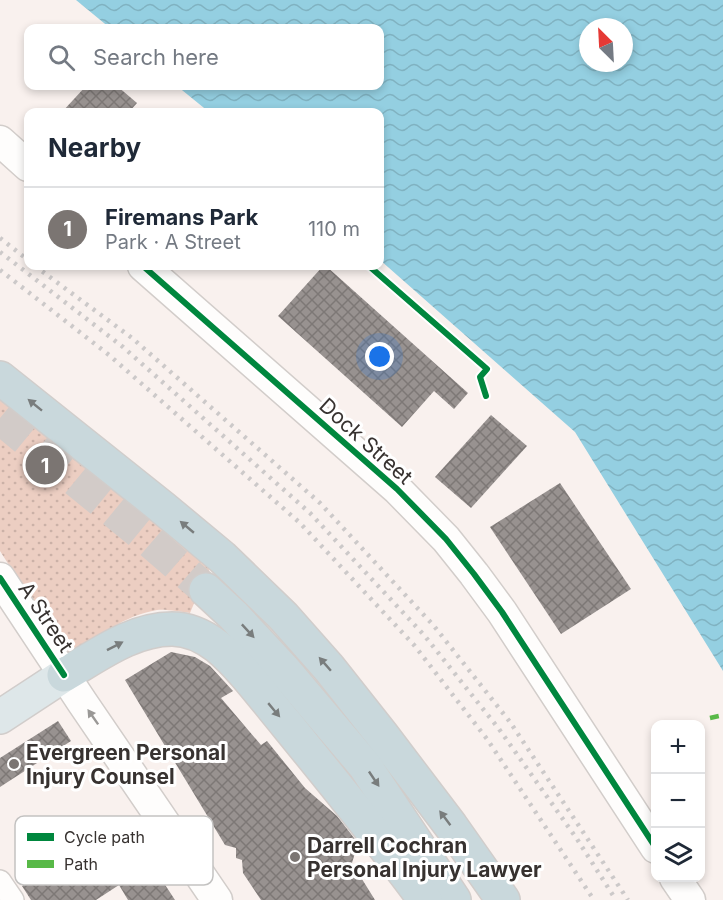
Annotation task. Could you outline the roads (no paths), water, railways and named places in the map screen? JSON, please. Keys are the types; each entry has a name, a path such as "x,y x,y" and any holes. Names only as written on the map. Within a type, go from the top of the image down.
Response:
{"highway":[{"path":"0,378 164,508 222,557 283,616 329,668 382,735 451,826 503,900"},
{"path":"206,590 233,615 284,670 365,766 454,900"},
{"path":"64,675 115,646 153,631 173,629 205,638 218,647 241,671 339,789 425,900"}],"main road":[{"path":"0,717 64,675"}],"street":[{"path":"0,141 24,162"},
{"name":"Dock Street","path":"148,270 397,489 446,539 502,612 651,840"},
{"name":"A Street","path":"0,578 160,816"},
{"path":"0,881 13,900"},
{"path":"678,882 690,900"},
{"name":"A Street","path":"207,885 217,900"}],"water":[{"path":"76,0 723,0 723,671 575,432 384,264 384,108 204,108 182,90 384,90 384,24 105,24"}],"tunnel":[{"path":"0,418 206,590"}],"railway":[{"path":"0,238 24,257"},
{"path":"0,252 123,347 310,513 424,635 499,729 577,839 616,900"},
{"path":"0,270 109,355 300,523 414,645 487,739 594,900"},
{"path":"40,270 132,338 320,503 434,626 510,722 628,900"}],"place":[{"name":"Firemans Park","path":"45,465"},
{"name":"Evergreen Personal Injury Counsel","path":"14,764"},
{"name":"Darrell Cochran Personal Injury Lawyer","path":"295,857"}]}
